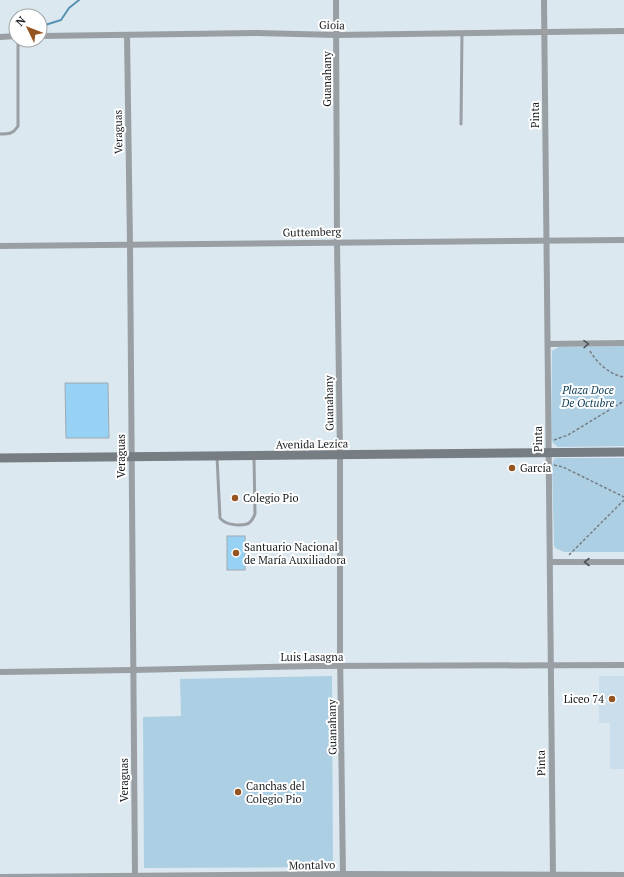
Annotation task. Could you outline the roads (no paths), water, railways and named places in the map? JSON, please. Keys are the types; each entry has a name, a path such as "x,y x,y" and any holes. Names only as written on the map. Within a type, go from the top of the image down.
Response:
{"street":[{"name":"Guanahany","path":"336,0 343,876"},
{"name":"Pinta","path":"544,0 553,876"},
{"name":"Gioia","path":"48,36 257,33 337,35 624,31"},
{"name":"Veraguas","path":"127,35 135,876"},
{"name":"Guttemberg","path":"0,246 624,240"},
{"path":"548,344 624,343"},
{"name":"Avenida Lezica","path":"0,458 340,455 548,447 624,452"},
{"path":"550,562 624,562"},
{"name":"Luis Lasagna","path":"0,672 317,666 624,665"},
{"name":"Montalvo","path":"0,877 624,875"}],"lane":[{"path":"462,33 462,124"},
{"path":"0,134 11,134 18,126 18,48"},
{"path":"217,457 220,518 223,522 228,524 248,524 253,520 255,514 254,456"}],"waterway":[{"path":"48,24 61,20 69,8 79,0"}],"place":[{"name":"García","path":"512,468"},
{"name":"Colegio Pio","path":"235,498"},
{"name":"Santuario Nacional de María Auxiliadora","path":"236,553"},
{"name":"Liceo 74","path":"612,699"},
{"name":"Canchas del Colegio Pio","path":"238,792"}],"park label":[{"name":"Plaza Doce De Octubre","path":"588,396"}]}
